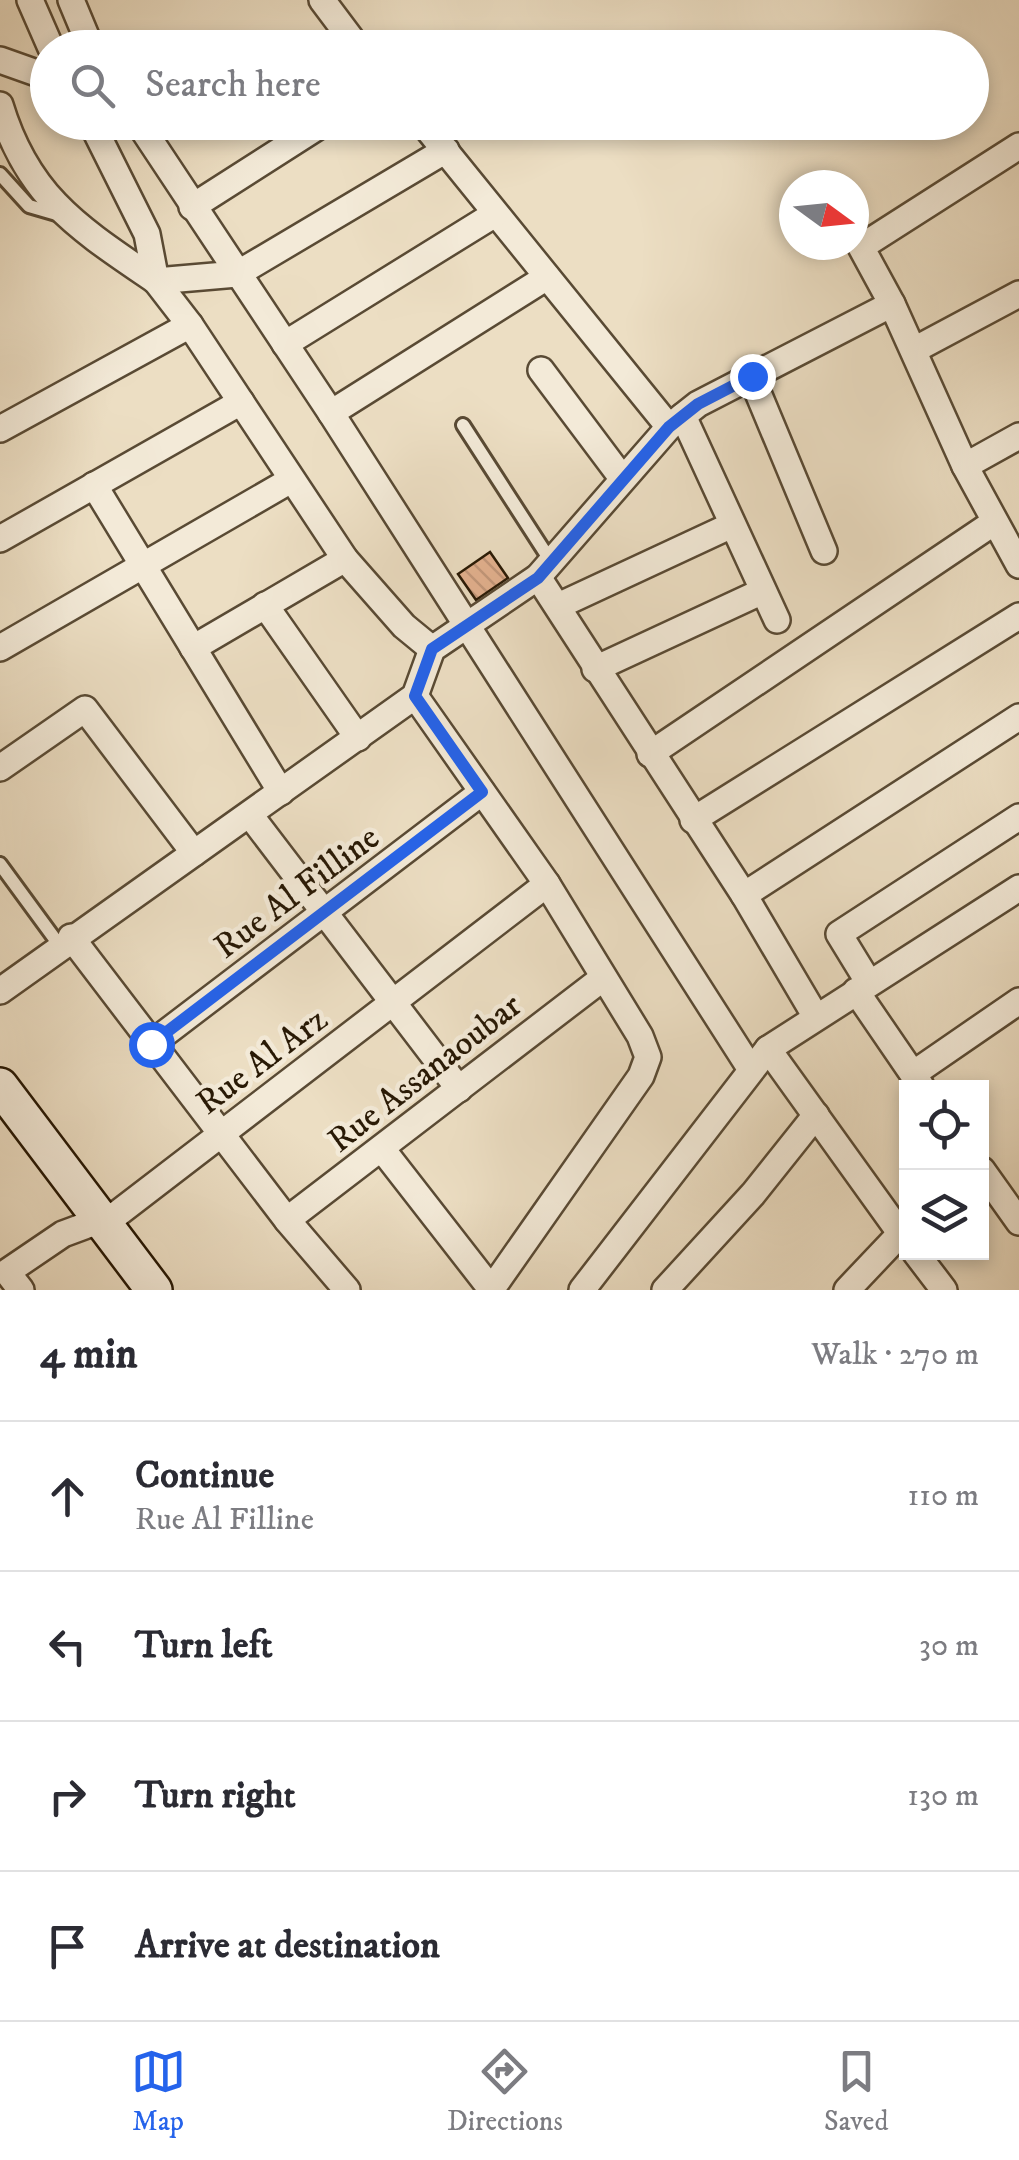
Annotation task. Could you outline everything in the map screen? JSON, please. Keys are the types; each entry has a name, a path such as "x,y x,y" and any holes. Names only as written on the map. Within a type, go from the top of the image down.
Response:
{"street":[{"path":"30,0 43,30"},
{"path":"71,0 84,30"},
{"path":"327,4 345,30"},
{"path":"0,60 30,71"},
{"path":"0,106 25,166 62,215 156,281 346,559 404,626 432,649"},
{"path":"100,140 147,234 156,281"},
{"path":"158,140 192,207 331,413 750,1068"},
{"path":"192,207 297,140"},
{"path":"437,140 547,276 676,421 776,620"},
{"path":"1019,146 861,247 916,350 993,523 1019,564"},
{"path":"156,281 237,274 446,150"},
{"path":"285,344 495,214"},
{"path":"331,413 547,276"},
{"path":"916,350 1019,294"},
{"path":"0,991 415,696 432,649 545,570 676,421 752,376 892,304"},
{"path":"0,429 190,326"},
{"path":"541,370 622,478"},
{"path":"752,376 824,551"},
{"path":"0,539 241,402"},
{"path":"965,466 1019,436"},
{"path":"0,648 291,480"},
{"path":"94,484 281,792"},
{"path":"650,754 993,523"},
{"path":"558,606 732,526"},
{"path":"193,648 346,559"},
{"path":"545,570 558,606 595,668 744,895 816,1017"},
{"path":"595,668 764,591"},
{"path":"265,605 358,738"},
{"path":"693,820 1019,616"},
{"path":"382,1149 491,1289 647,1065 646,1046 547,884 415,696"},
{"path":"0,768 85,708 194,853"},
{"path":"744,895 1019,717"},
{"name":"Rue Al Filline","path":"151,1044 482,792"},
{"path":"250,814 460,1089"},
{"path":"916,1080 863,987 839,934 1019,817"},
{"name":"Rue Al Arz","path":"14,1281 63,1234 116,1214 547,884"},
{"path":"582,1290 768,1049 1019,888"},
{"path":"66,942 347,1290"},
{"name":"Rue Assanaoubar","path":"287,1220 603,978"},
{"path":"918,1080 1019,1000"},
{"path":"768,1049 899,1230"},
{"path":"0,1086 154,1290"},
{"path":"665,1290 753,1194 816,1115"},
{"path":"989,1180 1019,1222"},
{"path":"847,1290 899,1249"},
{"path":"922,1260 944,1290"}],"lane":[{"path":"0,174 29,206 62,215"},
{"path":"463,424 545,570"},
{"path":"0,864 66,942"}],"building":[{"path":"490,552 508,578 476,600 458,574"}],"route":[{"path":"151,1044 482,792 415,696 432,649 538,578 669,427 698,404 752,376"}]}
